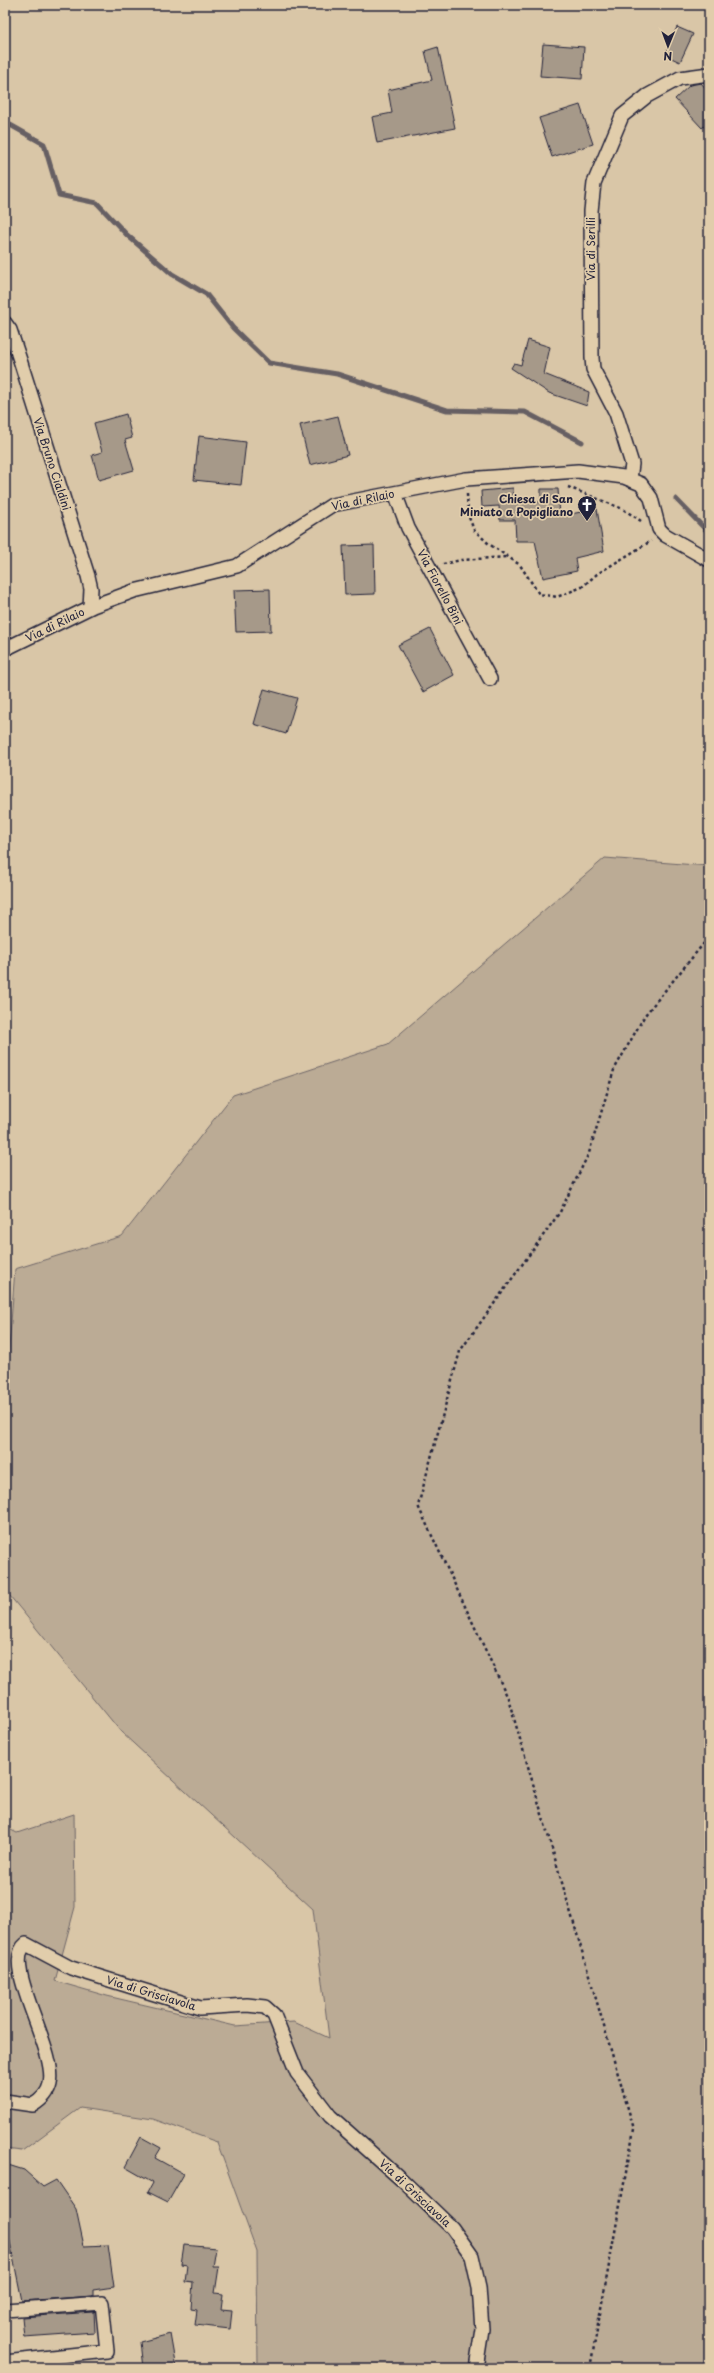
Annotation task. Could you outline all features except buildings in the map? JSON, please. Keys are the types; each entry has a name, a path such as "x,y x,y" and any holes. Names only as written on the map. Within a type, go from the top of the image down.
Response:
{"street":[{"name":"Via di Serilli","path":"630,479 632,464 618,420 594,369 592,358 591,211 594,183 622,116 647,96 680,78 709,74"},
{"name":"Via Bruno Cialdini","path":"5,323 10,330 20,360 88,576 91,589 90,607"},
{"name":"Via di Rilaio","path":"5,649 90,607 134,591 237,566 332,505 466,479 578,471 603,472 630,479 641,484 651,498 661,530"},
{"name":"Via Fiorello Bini","path":"395,493 408,528 490,679"},
{"path":"661,530 674,542 709,560"},
{"name":"Via di Grisciavola","path":"5,2101 33,2105 44,2096 50,2084 47,2054 20,1989 17,1975 16,1956 20,1947 26,1944 71,1968 200,2008 247,2005 265,2007 274,2015 297,2073 330,2116 404,2181 452,2228 472,2256 479,2287 482,2329 476,2368"},
{"path":"5,2310 102,2303 107,2350 5,2362"}],"path":[{"path":"466,479 470,522 480,536 520,566 539,594 557,597 582,586 597,574 637,552 661,530 644,523 623,508 561,484"},
{"path":"429,567 461,560 507,557"},
{"path":"590,2368 634,2129 508,1698 418,1506 460,1351 560,1212 589,1153 614,1070 644,1015 709,937"}],"shaded area":[{"path":"605,858 709,866 709,2368 258,2368 257,2252 217,2142 153,2119 80,2108 22,2151 5,2149 5,1827 17,1833 74,1814 75,1907 55,1981 107,1996 235,2026 294,2022 329,2038 313,1909 121,1732 5,1590 5,1402 15,1269 122,1236 233,1095 388,1044"}],"waterway":[{"path":"5,122 44,144 59,195 97,203 127,235 172,274 206,294 233,328 269,363 337,374 447,410 525,412 582,442"},
{"path":"676,499 709,533"}],"place":[{"name":"Chiesa di San Miniato a Popigliano","path":"587,522"}]}
